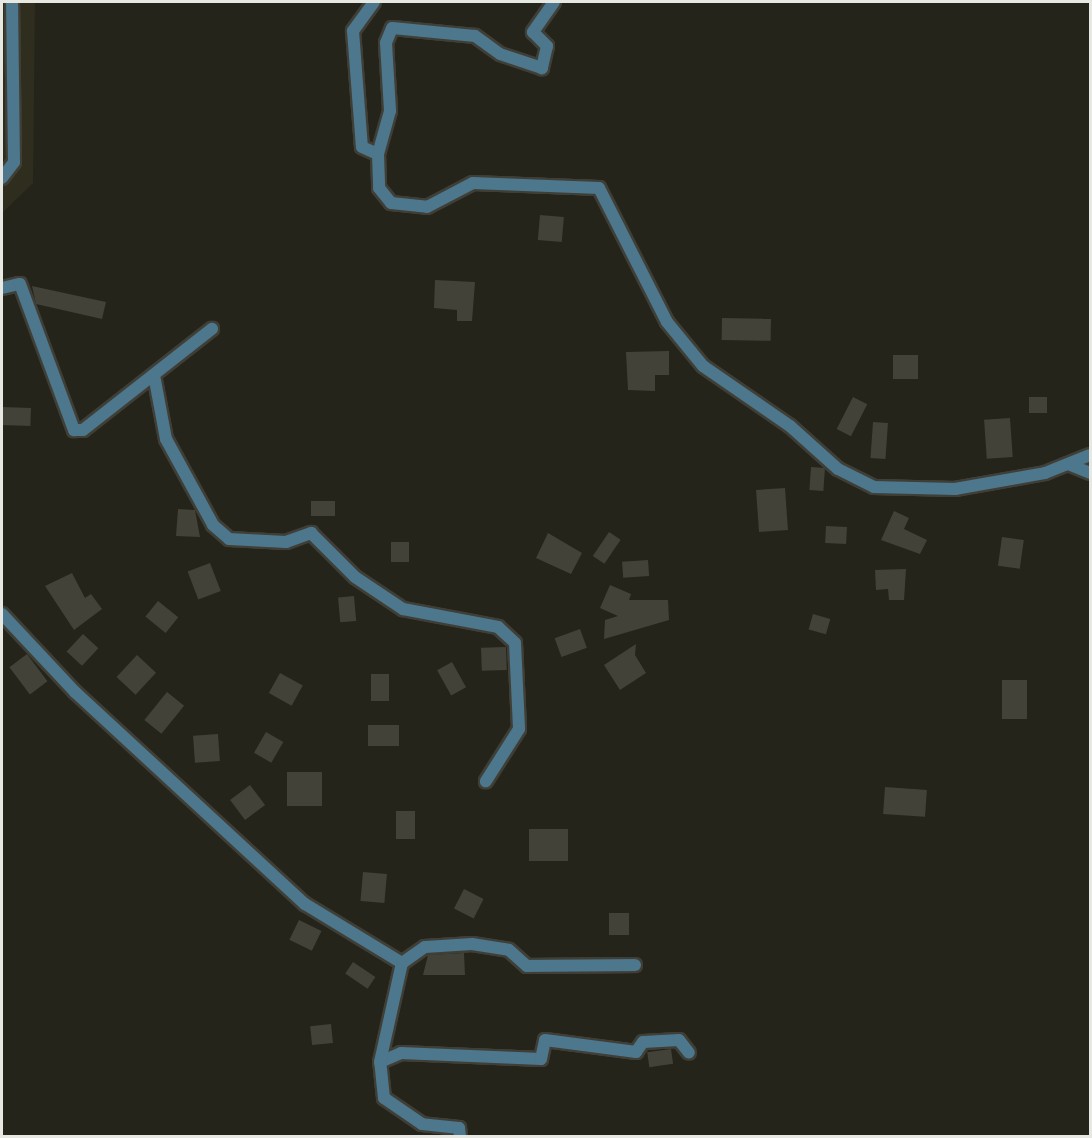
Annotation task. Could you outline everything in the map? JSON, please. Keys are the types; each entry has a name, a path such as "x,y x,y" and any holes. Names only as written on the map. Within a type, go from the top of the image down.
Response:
{"street":[{"path":"2,178 14,162 12,2"},
{"path":"374,2 353,31 362,147 378,154"},
{"path":"554,2 534,32 547,46 542,68 500,54 475,36 392,28 386,43 390,111 378,154 379,188 391,203 406,207 427,207 473,183 599,188 667,322 703,366 790,426 838,469 874,487 956,489 1068,464 1090,455"},
{"path":"2,288 20,284 74,430 83,430 212,329"},
{"path":"154,375 166,440 213,525 230,539 286,542 311,533 355,577 403,609 498,627 515,643 519,729 486,782"},
{"path":"1068,464 1090,473"},
{"path":"2,614 75,692 305,904 402,963"},
{"path":"460,1137 459,1128 422,1124 384,1098 380,1062 402,963 425,947 472,944 509,950 526,966 635,965"},
{"path":"380,1062 401,1053 541,1059 545,1040 636,1052 643,1042 679,1040 689,1053"}],"shaded area":[{"path":"2,2 35,2 33,183 2,213"}],"building":[{"path":"540,215 564,217 562,242 538,240"},
{"path":"435,280 475,282 472,321 457,321 457,310 434,308"},
{"path":"32,286 106,302 102,319 36,304"},
{"path":"722,318 771,319 771,341 722,340"},
{"path":"669,351 669,375 655,375 655,391 628,390 626,352"},
{"path":"893,355 918,355 918,379 893,379"},
{"path":"853,397 867,404 851,436 837,429"},
{"path":"1029,397 1047,397 1047,413 1029,413"},
{"path":"2,407 31,408 30,426 2,425"},
{"path":"1010,418 1013,457 987,459 984,420"},
{"path":"873,422 888,423 885,459 870,458"},
{"path":"811,467 825,468 823,491 809,490"},
{"path":"785,488 788,530 759,532 756,490"},
{"path":"311,501 335,501 335,516 311,516"},
{"path":"178,509 195,510 200,537 176,536"},
{"path":"894,511 909,518 904,529 927,540 920,554 881,540"},
{"path":"826,526 847,527 846,544 825,543"},
{"path":"609,532 621,540 604,564 593,556"},
{"path":"548,533 582,553 571,574 536,558"},
{"path":"1002,537 1024,540 1020,569 998,566"},
{"path":"391,542 409,542 409,562 391,562"},
{"path":"648,560 649,576 623,578 622,562"},
{"path":"210,563 221,591 198,600 188,572"},
{"path":"906,569 904,600 889,600 888,589 876,590 875,570"},
{"path":"72,573 85,598 91,594 102,609 74,630 45,586"},
{"path":"610,585 631,594 629,600 668,600 669,620 604,639 605,620 618,616 600,608"},
{"path":"354,596 356,621 340,622 338,597"},
{"path":"158,601 178,617 166,633 145,617"},
{"path":"813,614 830,619 826,634 809,629"},
{"path":"580,629 587,648 561,657 555,638"},
{"path":"83,634 98,648 82,666 67,652"},
{"path":"636,644 635,655 646,673 620,690 604,665"},
{"path":"506,647 507,670 482,671 481,648"},
{"path":"27,654 47,681 30,694 9,667"},
{"path":"137,655 156,673 136,695 117,677"},
{"path":"452,662 466,687 451,696 437,670"},
{"path":"280,673 303,686 292,706 269,693"},
{"path":"371,674 389,674 389,701 371,701"},
{"path":"1002,680 1027,680 1027,719 1002,719"},
{"path":"167,692 184,706 161,734 144,720"},
{"path":"368,725 399,725 399,746 368,746"},
{"path":"266,732 283,742 271,763 254,753"},
{"path":"218,734 220,761 195,763 193,736"},
{"path":"287,772 322,772 322,806 287,806"},
{"path":"250,785 265,805 245,820 230,800"},
{"path":"885,787 927,790 925,817 883,814"},
{"path":"396,811 415,811 415,839 396,839"},
{"path":"529,829 568,829 568,861 529,861"},
{"path":"363,872 387,874 384,903 360,901"},
{"path":"464,889 484,899 474,919 454,909"},
{"path":"609,913 629,913 629,935 609,935"},
{"path":"299,920 321,931 312,951 289,940"},
{"path":"464,953 465,975 423,975 428,955"},
{"path":"353,962 375,977 368,989 345,974"},
{"path":"331,1024 333,1043 312,1045 310,1026"},
{"path":"671,1049 673,1064 649,1067 647,1052"}]}
